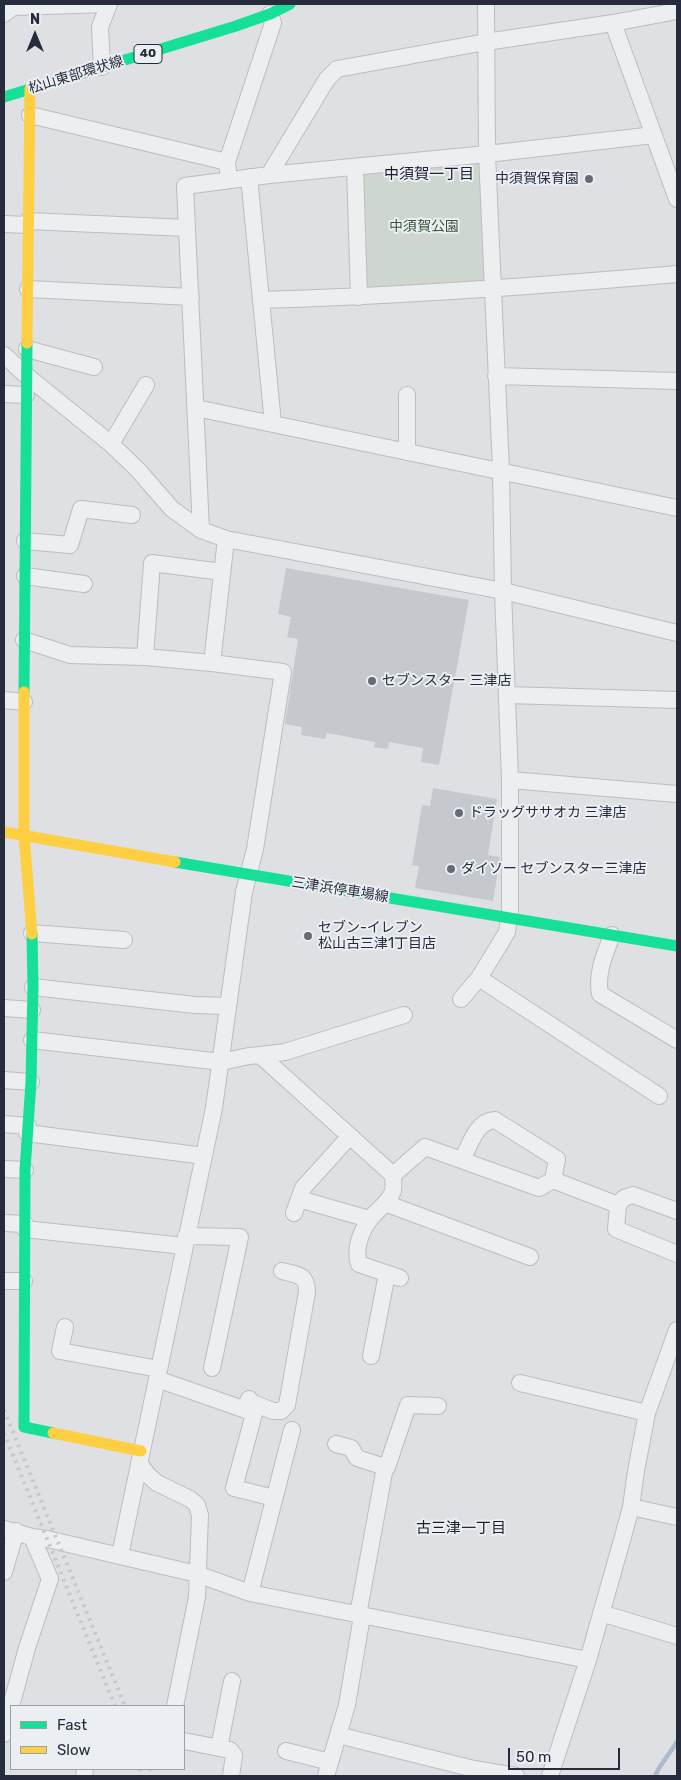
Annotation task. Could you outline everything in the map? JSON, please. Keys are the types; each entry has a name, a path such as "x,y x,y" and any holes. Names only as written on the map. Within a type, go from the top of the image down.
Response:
{"street":[{"path":"4,14 13,7 108,4 100,27 102,67"},
{"name":"松山東部環状線","path":"4,97 236,26 270,14 290,4"},
{"path":"461,999 479,978 506,932 510,917 510,780 503,591 501,470 487,154 486,4"},
{"path":"269,174 327,79 337,69 486,42 613,23 677,11"},
{"path":"229,180 227,162 273,23 270,14"},
{"path":"613,23 677,199"},
{"path":"30,89 24,576 24,835 32,933 33,987 31,1082 25,1170 24,1427 140,1457"},
{"path":"30,115 227,162"},
{"path":"201,530 185,186 269,174 487,154 654,135"},
{"path":"355,166 359,298"},
{"path":"248,177 273,423"},
{"path":"4,224 28,223 188,228"},
{"path":"261,300 359,298 494,290 677,274"},
{"path":"28,289 191,298"},
{"path":"27,349 94,367"},
{"path":"4,355 111,444 138,470 172,509 201,530 226,539 503,591 677,633"},
{"path":"496,376 677,381"},
{"path":"111,444 146,385"},
{"path":"4,394 26,395"},
{"path":"407,395 407,451"},
{"path":"196,408 677,508"},
{"path":"25,542 70,545 81,509 132,514"},
{"path":"212,663 226,539"},
{"path":"144,657 152,563 222,572"},
{"path":"24,576 84,584"},
{"path":"24,640 70,655 144,657 283,672 255,849 244,892 214,1108 120,1555"},
{"path":"507,695 677,700"},
{"path":"4,700 24,702"},
{"path":"510,780 677,794"},
{"name":"三津浜停車場線","path":"4,832 677,946"},
{"path":"32,933 124,940"},
{"path":"612,935 601,966 598,984 600,994 677,1040"},
{"path":"479,978 659,1096"},
{"path":"33,987 195,1005 228,1006"},
{"path":"4,1008 32,1010"},
{"path":"32,1040 221,1062 249,1056 285,1052 404,1015"},
{"path":"260,1055 393,1175 393,1190 386,1203 369,1219 358,1245 356,1256 359,1264 393,1276 378,1348"},
{"path":"4,1080 31,1082"},
{"path":"393,1175 425,1148 539,1188 553,1180 557,1160 495,1120 484,1122 479,1127 462,1160"},
{"path":"4,1124 28,1130 204,1156"},
{"path":"350,1136 302,1188 296,1206 369,1219"},
{"path":"4,1169 25,1170"},
{"path":"553,1180 618,1205"},
{"path":"677,1210 633,1195 624,1198 618,1205 616,1229 677,1254"},
{"path":"386,1203 530,1257"},
{"path":"4,1224 185,1241 240,1237 212,1368"},
{"path":"65,1327 60,1350 158,1374 248,1401 273,1411 281,1411 287,1405 307,1292 307,1282 302,1277 282,1271"},
{"path":"4,1281 24,1281"},
{"path":"550,1776 588,1660 631,1507 647,1412 670,1372 677,1330"},
{"path":"520,1383 647,1412"},
{"path":"248,1401 254,1414 234,1488 274,1498"},
{"path":"286,1751 328,1769 347,1704 385,1467 387,1467 408,1405 438,1406"},
{"path":"250,1593 292,1430"},
{"path":"336,1444 351,1448 357,1458 385,1467"},
{"path":"140,1457 148,1476 190,1499 197,1505 200,1515 197,1597 175,1705"},
{"path":"631,1507 677,1517"},
{"path":"4,1572 10,1530 32,1537 120,1555 197,1574 250,1593 588,1660"},
{"path":"11,1705 50,1579 32,1537"},
{"path":"601,1613 677,1636"},
{"path":"219,1748 232,1681"},
{"path":"4,1734 10,1710"},
{"path":"338,1736 474,1773 516,1776"},
{"path":"185,1741 230,1750 234,1755 231,1776"}],"green space":[{"name":"中須賀公園","path":"487,159 489,286 364,292 359,171"}],"building":[{"name":"セブンスター 三津店","path":"286,568 469,600 439,765 421,762 423,748 389,742 388,749 374,747 375,742 327,733 325,739 301,735 302,727 285,724 298,639 287,637 291,617 278,614"},
{"path":"433,788 497,799 488,855 500,857 493,901 415,888 419,866 412,865 422,805 430,806"}],"waterway":[{"path":"655,1776 677,1742"}],"railway":[{"path":"4,1410 125,1705"},
{"path":"4,1433 115,1705"},
{"path":"140,1770 143,1776"},
{"path":"150,1770 153,1776"}],"traffic: fast":[{"path":"4,97 236,26 270,14 290,4"},
{"path":"24,692 27,343"},
{"path":"175,862 677,946"},
{"path":"32,934 31,1082 25,1170 24,1427 53,1433"}],"traffic: slow":[{"path":"27,343 30,89"},
{"path":"24,692 24,835 32,934"},
{"path":"4,832 175,862"},
{"path":"53,1433 141,1451"}],"place":[{"name":"中須賀保育園","path":"589,179"},
{"name":"セブンスター 三津店","path":"372,681"},
{"name":"ドラッグササオカ 三津店","path":"459,813"},
{"name":"ダイソー セブンスター三津店","path":"451,869"},
{"name":"セブン-イレブン 松山古三津1丁目店","path":"308,936"}],"district":[{"name":"中須賀一丁目","path":"429,175"},
{"name":"古三津一丁目","path":"461,1529"}]}
